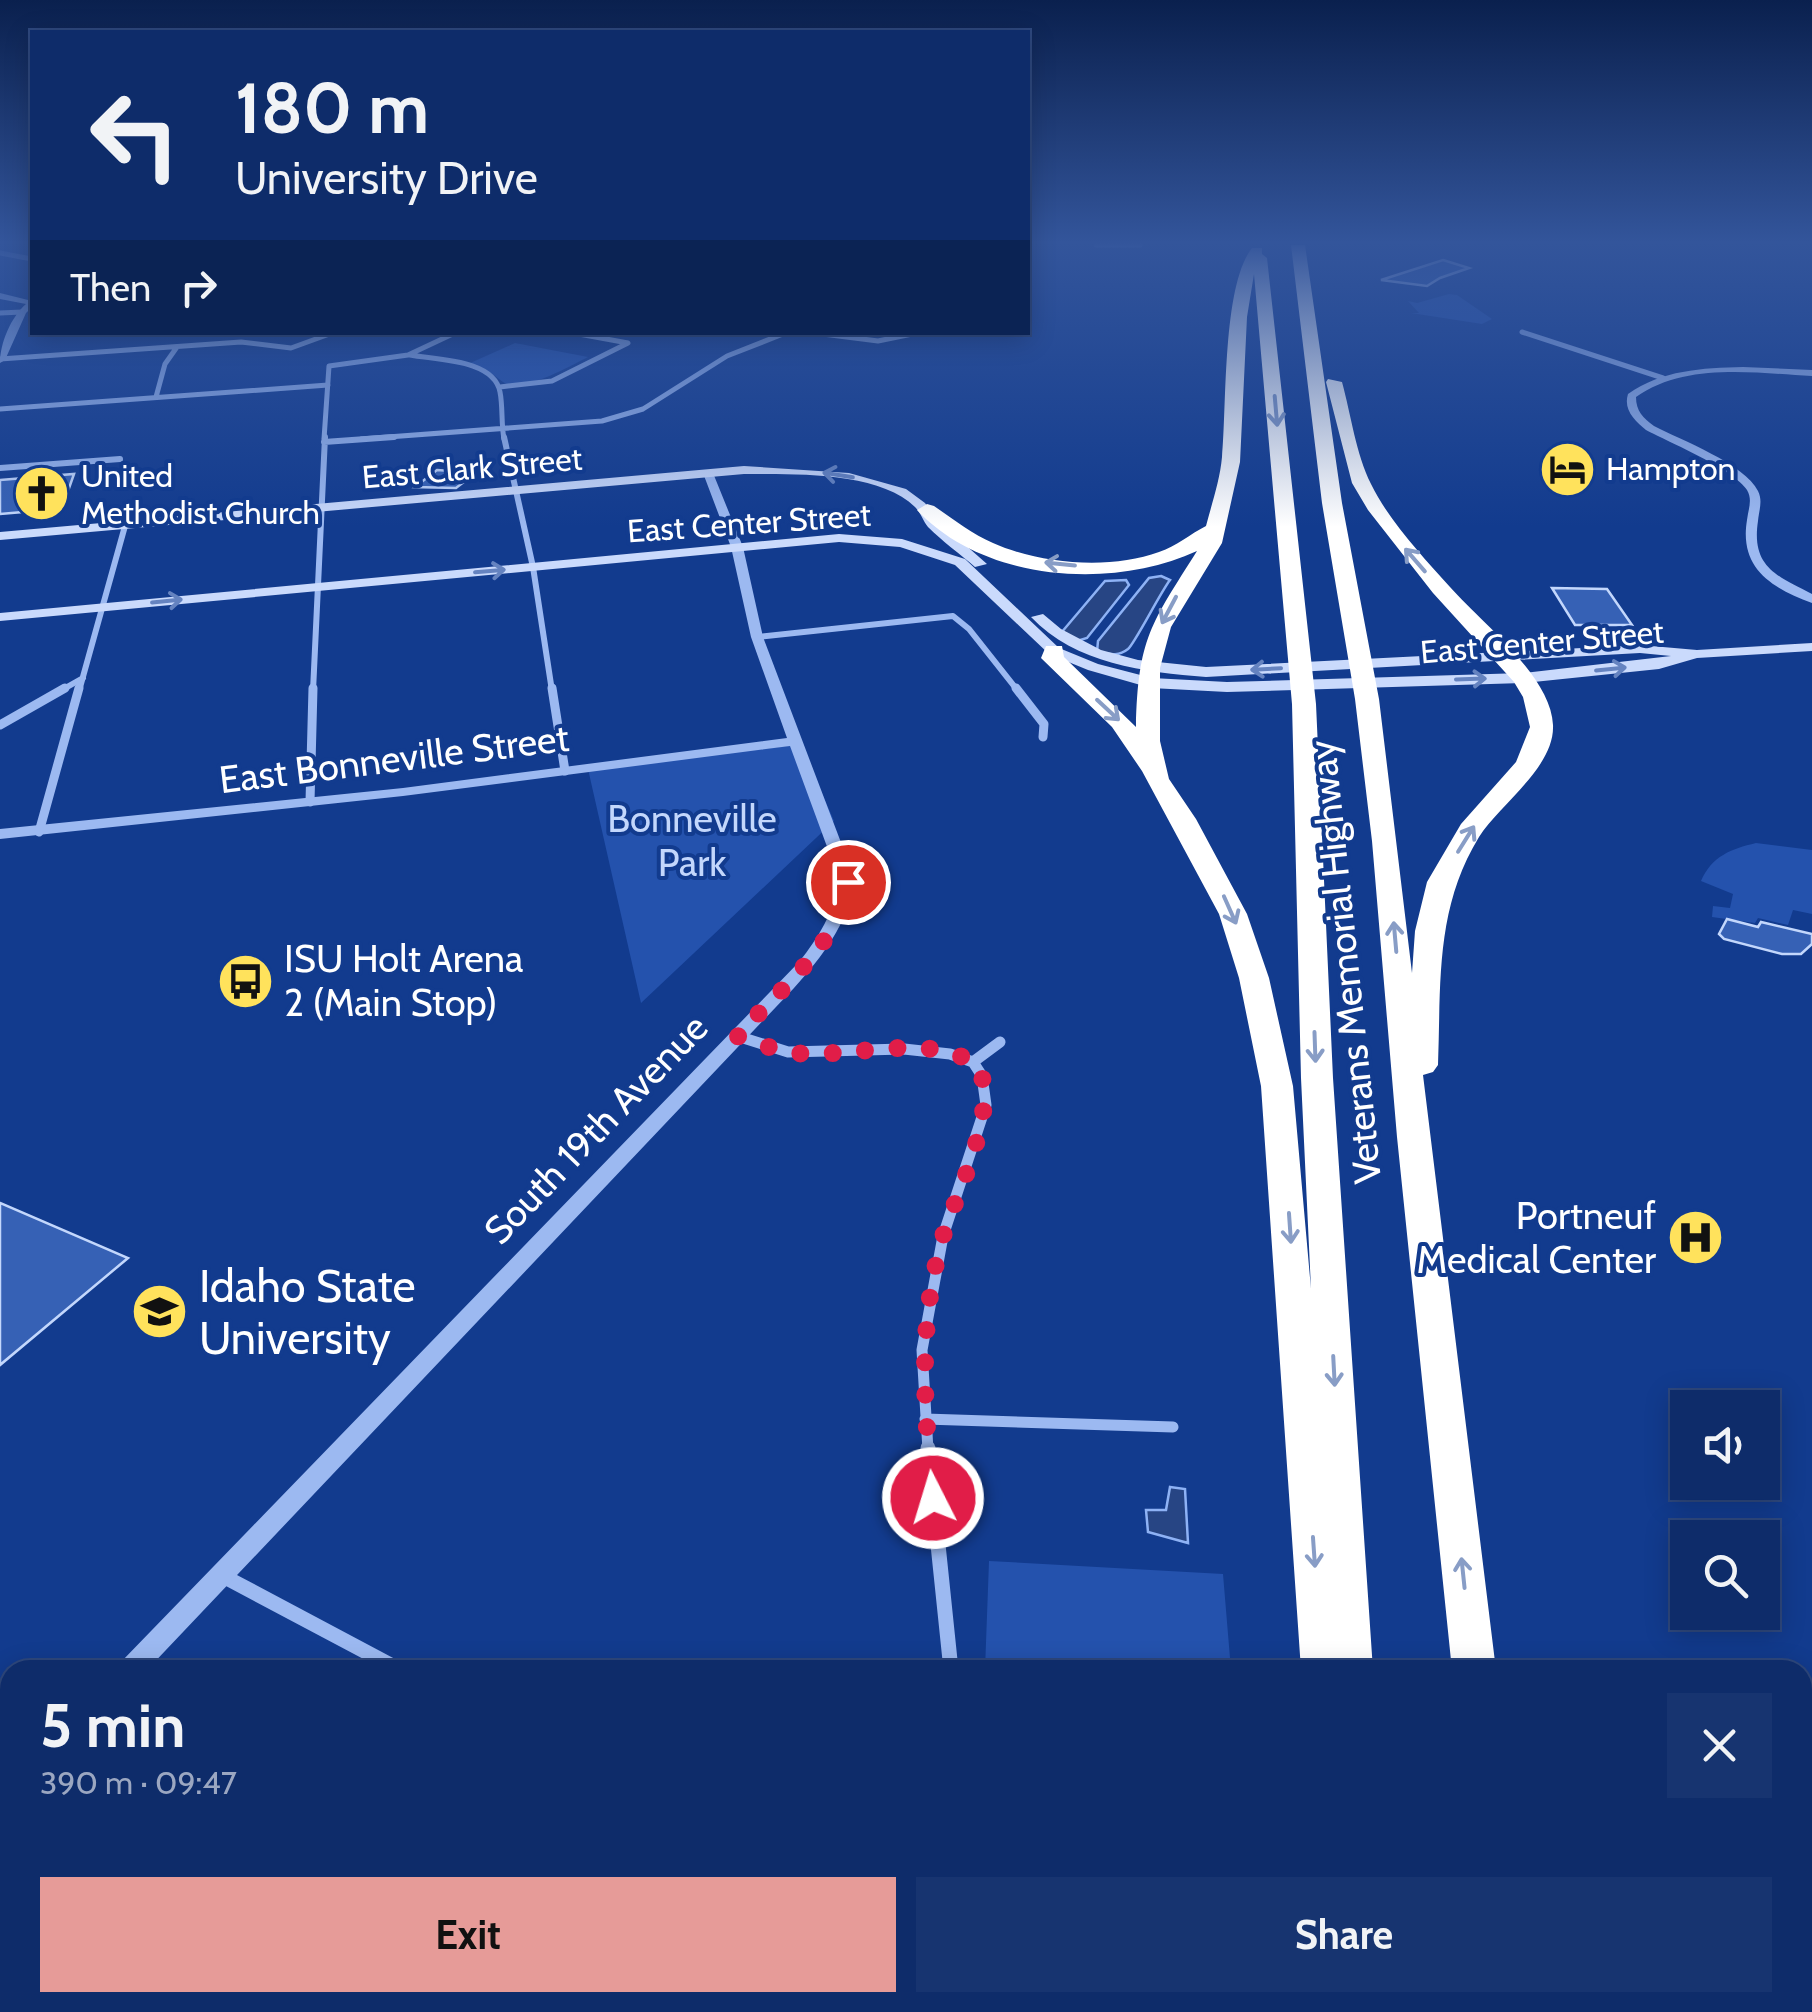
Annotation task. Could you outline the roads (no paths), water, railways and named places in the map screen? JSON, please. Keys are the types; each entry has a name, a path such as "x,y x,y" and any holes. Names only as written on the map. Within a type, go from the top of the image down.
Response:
{"highway":[{"path":"1156,780 1148,741 1150,675 1160,626 1212,543 1231,462 1238,339"},
{"name":"Veterans Memorial Highway","path":"1269,339 1304,704 1316,1078 1350,1660"},
{"name":"Veterans Memorial Highway","path":"1310,339 1332,504 1386,841 1414,1137 1473,1660"},
{"path":"1326,339 1342,421 1361,483 1396,538 1514,668 1540,711 1542,727 1528,764 1470,830 1441,882 1429,931 1424,1046 1414,1137"},
{"path":"930,516 989,549 1024,560 1086,566 1133,565 1186,552 1215,526"},
{"path":"1054,651 1052,658 1122,722 1183,820 1234,914 1254,978 1277,1086 1322,1660"}],"main road":[{"name":"East Clark Street","path":"0,536 708,473 789,470 836,474 898,491 930,516"},
{"name":"East Center Street","path":"930,516 1052,630 1088,652 1150,675 1660,664 1697,654"},
{"path":"872,539 893,538 930,516"},
{"name":"East Center Street","path":"0,618 737,547 872,539 920,546 960,562 1054,651 1092,667 1227,687 1514,668 1640,650 1697,654 1812,647"}],"street":[{"path":"0,359 241,342 277,349 319,339"},
{"path":"310,802 315,587 329,366 408,355 442,339"},
{"path":"500,387 552,382 628,342 609,339"},
{"path":"324,442 602,422 644,410 727,356 770,339"},
{"path":"862,339 888,339"},
{"path":"1543,339 1663,378"},
{"path":"156,397 165,364 177,346"},
{"path":"408,355 476,367 488,373 500,387 502,428 534,567 565,771"},
{"path":"1812,373 1712,372 1663,378 1631,396 1632,409 1640,420 1742,478 1756,502 1748,546 1752,554 1773,578 1812,599"},
{"path":"0,409 328,385"},
{"path":"0,468 120,459"},
{"name":"South 19th Avenue","path":"139,1660 737,1036 820,945 845,908 848,882 758,636 737,547 708,473"},
{"path":"39,832 124,526"},
{"path":"758,636 953,616 969,629 1044,724 1043,737"},
{"path":"0,725 84,677"},
{"name":"East Bonneville Street","path":"0,834 310,802 795,741"},
{"path":"737,1036 788,1052 904,1048 950,1054 972,1062 982,1076 986,1105 943,1236 922,1350 950,1660"},
{"path":"972,1062 1000,1042"},
{"path":"926,1419 1173,1426"},
{"path":"220,1574 381,1660"}],"place":[{"name":"Hampton","path":"1567,469"},
{"name":"United Methodist Church","path":"42,494"},
{"name":"ISU Holt Arena 2 (Main Stop)","path":"245,981"},
{"name":"Portneuf Medical Center","path":"1695,1238"},
{"name":"Idaho State University","path":"160,1312"}],"park label":[{"name":"Bonneville Park","path":"692,841"}]}
